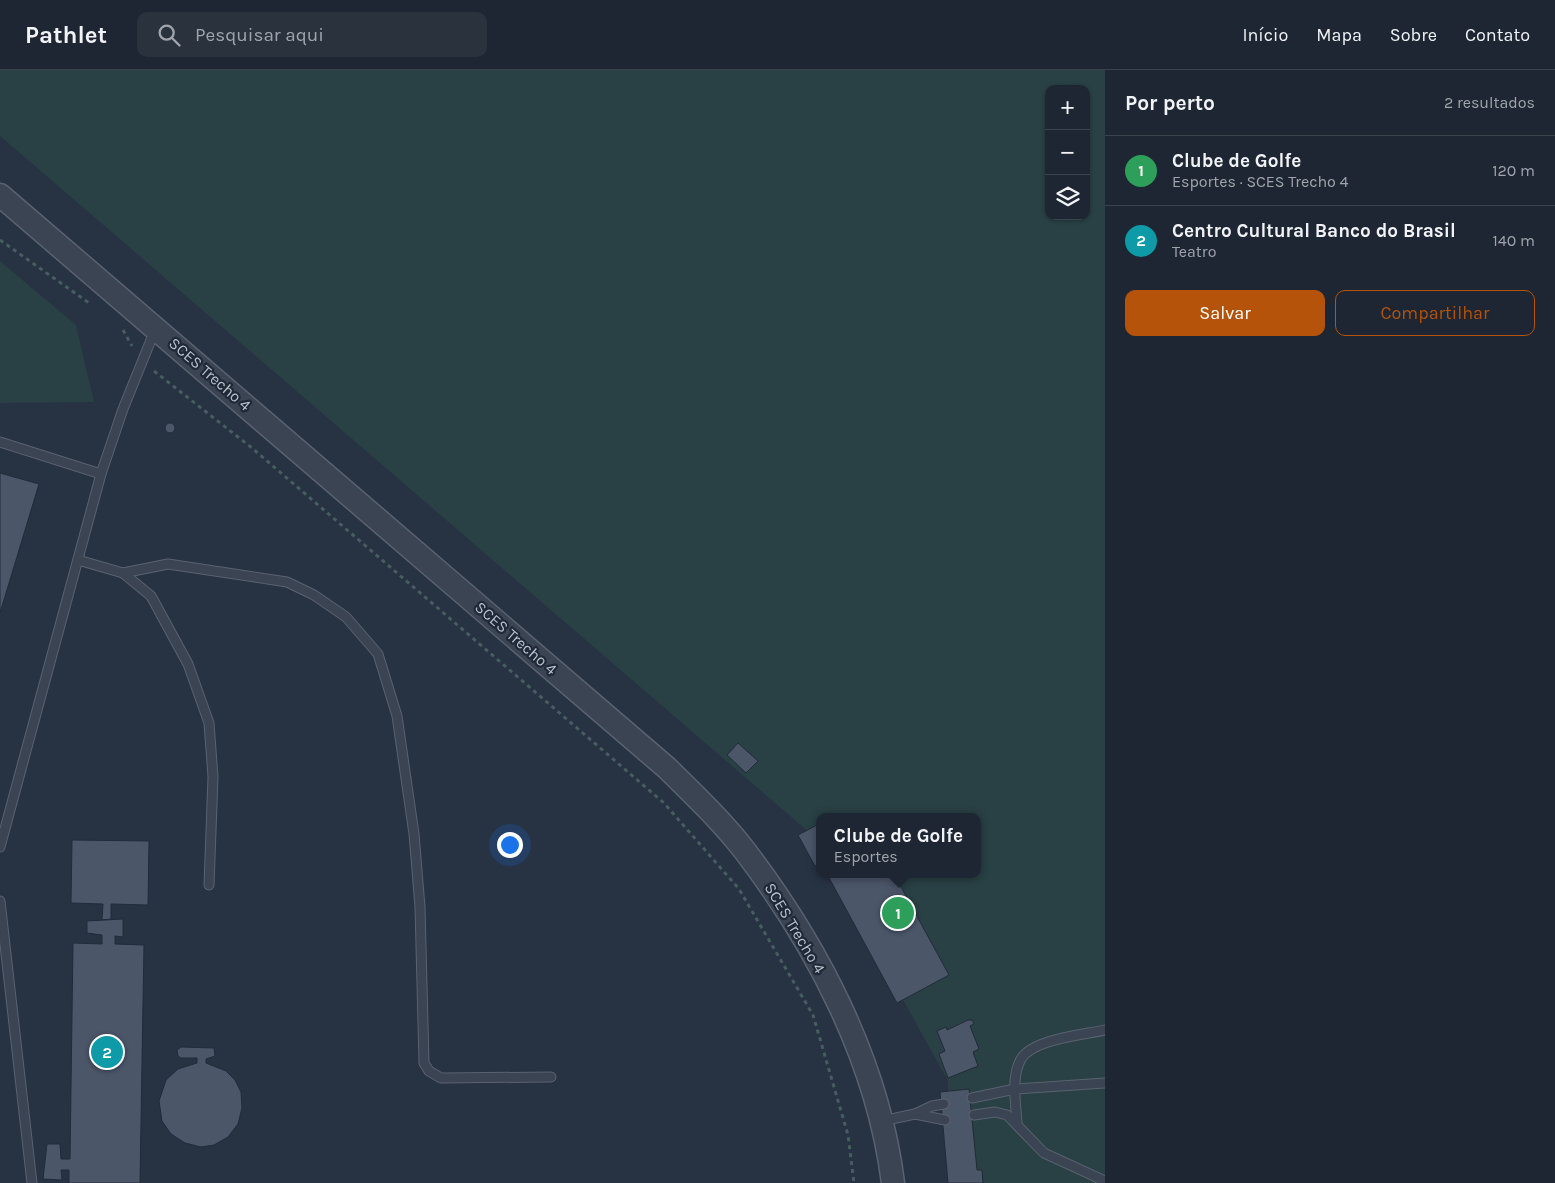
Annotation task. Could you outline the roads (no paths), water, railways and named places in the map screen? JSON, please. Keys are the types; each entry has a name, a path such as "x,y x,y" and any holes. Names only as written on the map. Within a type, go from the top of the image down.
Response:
{"street":[{"name":"SCES Trecho 4","path":"0,195 156,327 667,768 707,807 744,850 789,913 811,952 864,1058 881,1121 893,1183"}],"lane":[{"path":"0,848 101,474 123,409 156,327"},
{"path":"0,442 101,474"},
{"path":"78,560 123,573 151,596 188,664 209,723 213,777 209,885"},
{"path":"123,573 168,564 287,582 322,600 346,617 363,635 378,654 392,700 414,834 420,907 424,1062 429,1071 441,1078 551,1077"},
{"path":"0,901 32,1183"},
{"path":"1017,1123 1014,1089 1019,1062 1025,1053 1038,1045 1105,1030"},
{"path":"972,1098 1014,1089 1105,1083"},
{"path":"881,1121 916,1114 932,1106 944,1104"},
{"path":"974,1114 995,1112 1007,1115 1017,1123 1044,1153 1105,1181"},
{"path":"916,1114 945,1120"}],"place":[{"name":"Clube de Golfe","path":"898,913"},
{"name":"Centro Cultural Banco do Brasil","path":"107,1052"}]}
